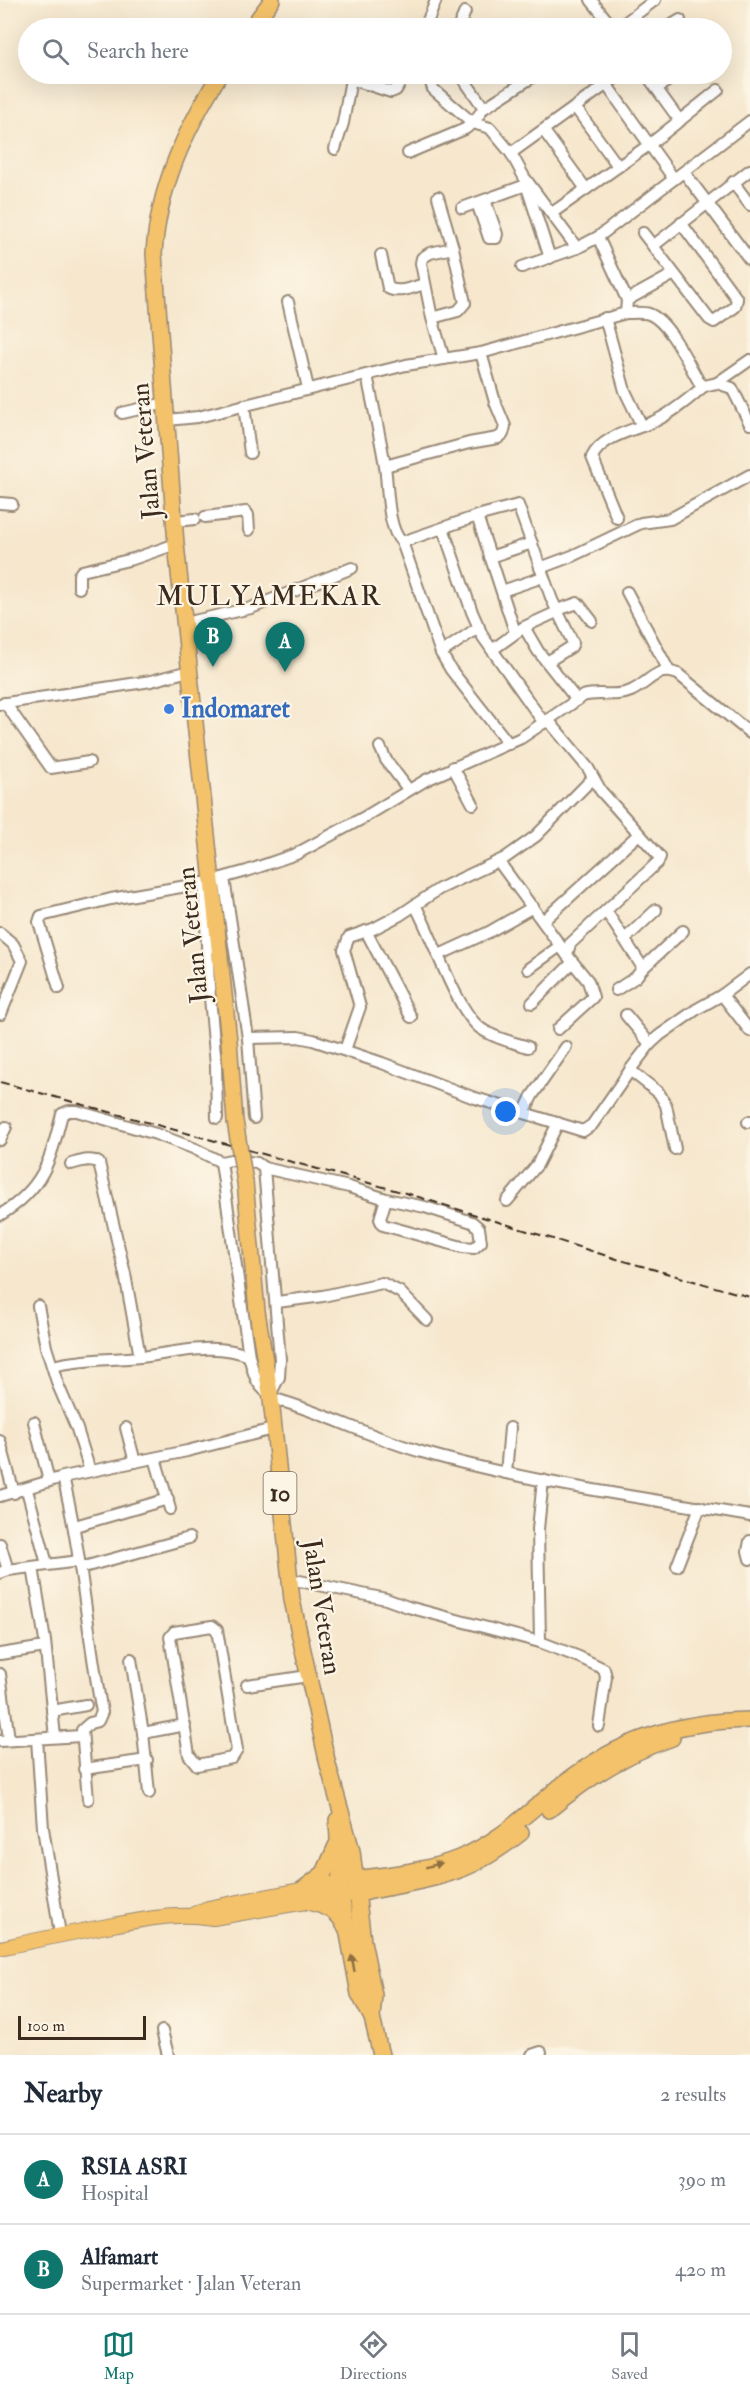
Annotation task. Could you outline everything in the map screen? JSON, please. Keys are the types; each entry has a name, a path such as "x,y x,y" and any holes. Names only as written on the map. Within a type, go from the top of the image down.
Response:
{"highway":[{"path":"258,18 272,0"},
{"name":"Jalan Veteran","path":"214,84 187,134 167,179 158,214 154,254 176,520 176,544 213,880 235,1121 245,1182 257,1311 270,1395 295,1617 352,1851 357,1886"},
{"path":"363,1941 369,1906 389,1881 459,1858 494,1840 531,1813 564,1784 631,1742 665,1730 713,1720 750,1720"},
{"path":"357,1886 389,1881 423,1881 463,1869 500,1849 571,1792 632,1754 671,1739 712,1731 750,1729"},
{"name":"Jalan Veteran","path":"338,1799 340,1888"},
{"path":"338,1840 324,1873 303,1896 334,1911 340,1917 348,1933"},
{"path":"352,1851 368,1868 389,1881"},
{"name":"10","path":"357,1886 363,1941 375,1995 372,2018"},
{"name":"10","path":"340,1888 359,1994 372,2018 381,2055"}],"main road":[{"path":"0,1948 60,1934 167,1915 192,1915 208,1908 303,1896 357,1886"}],"street":[{"path":"429,18 436,0"},
{"path":"591,0 605,18"},
{"path":"631,18 655,0"},
{"path":"462,18 465,12"},
{"path":"335,149 343,123 349,84"},
{"path":"370,84 391,92 396,90 399,84"},
{"path":"430,84 433,90 473,123 490,128 511,153 525,181 550,258"},
{"path":"467,84 484,108 521,84"},
{"path":"511,153 606,84 674,179"},
{"path":"654,84 680,120"},
{"path":"657,88 663,84"},
{"path":"552,213 649,145 718,90"},
{"path":"575,107 618,166"},
{"path":"408,153 465,129 481,112"},
{"path":"522,267 577,248 598,237 750,121"},
{"path":"544,131 586,189"},
{"path":"653,246 706,202 750,170"},
{"path":"684,172 750,260"},
{"path":"462,208 525,181"},
{"path":"525,181 577,248"},
{"path":"734,182 750,205"},
{"path":"432,318 458,310 465,303 453,248 438,196"},
{"path":"643,233 714,322 737,304 737,300 681,223"},
{"path":"598,237 627,300 626,313"},
{"path":"444,359 432,318 421,263 422,258 430,253 453,248"},
{"path":"381,255 388,288 399,291 424,284"},
{"path":"627,300 674,274"},
{"path":"288,302 309,388"},
{"path":"167,420 198,417 309,388 481,352 626,313 648,313 658,319 669,331 699,382 704,386"},
{"path":"605,318 625,391 642,426"},
{"path":"385,466 469,443 498,438 503,434 505,426 495,402 481,352"},
{"path":"617,518 592,457 595,451 606,441 642,426 680,406 704,386 717,383 750,360"},
{"path":"367,375 385,466 391,515 441,653 451,670 509,744"},
{"path":"717,383 732,388 750,424"},
{"path":"122,413 166,403"},
{"path":"244,405 250,453"},
{"path":"502,591 617,533 641,523 670,519 750,475"},
{"path":"402,542 514,504 518,505 572,645 547,662"},
{"path":"176,520 246,512 249,530"},
{"path":"477,516 502,591 519,629 576,699"},
{"path":"443,528 478,627 492,650 546,722 588,768 601,790 658,855 659,859 570,944 566,954 532,1003"},
{"path":"490,557 532,543"},
{"path":"79,588 79,575 82,571 133,560 176,544"},
{"path":"185,623 251,608 352,568"},
{"path":"627,592 669,671"},
{"path":"492,650 519,629 578,603 592,621"},
{"path":"441,653 478,627"},
{"path":"89,762 51,768 2,704 151,681 189,671"},
{"path":"59,988 39,922 41,916 111,899 213,880 296,854 363,818 408,789 509,744 546,722 576,699 591,693 611,696 631,691 657,673 669,671 678,674 750,733"},
{"path":"380,747 386,760 408,789"},
{"path":"453,767 473,804"},
{"path":"345,1050 360,1007 344,950 346,942 354,934 366,931 415,906 445,886 499,862 536,836 593,778"},
{"path":"543,921 639,834"},
{"path":"499,862 588,981 592,997 558,1029"},
{"path":"213,880 248,1038 254,1118"},
{"path":"213,880 209,986 216,1065 217,1118"},
{"path":"415,906 462,1005 480,1028 502,1040 528,1047"},
{"path":"439,955 489,932 533,907"},
{"path":"624,940 656,910"},
{"path":"606,911 644,968"},
{"path":"366,931 411,1017"},
{"path":"616,990 636,977 683,932"},
{"path":"0,933 13,944 22,961 1,1014"},
{"path":"528,969 566,954"},
{"path":"248,1038 298,1037 345,1050 557,1126 583,1131 589,1130 650,1044 750,974"},
{"path":"722,995 750,1031"},
{"path":"626,1015 650,1044"},
{"path":"524,1113 532,1096 566,1047"},
{"path":"630,1070 659,1093 666,1105 675,1149"},
{"path":"0,1215 30,1193 41,1178 62,1114 77,1111 156,1134 194,1148 221,1162 231,1160 257,1163 264,1168 349,1187 472,1222 479,1228 481,1242 474,1248 462,1247 383,1225 380,1219 386,1199"},
{"path":"507,1201 542,1157 557,1126"},
{"path":"0,1140 6,1127"},
{"path":"71,1164 87,1160 95,1160 99,1163 125,1274 140,1357"},
{"path":"221,1162 249,1356 255,1379 260,1387 270,1395 292,1406 420,1452 506,1473 750,1516"},
{"path":"264,1168 277,1302 279,1377 270,1395"},
{"path":"277,1302 323,1296 381,1283 400,1292 426,1320"},
{"path":"38,1306 46,1347 58,1385 77,1429 90,1472"},
{"path":"53,1366 176,1351 234,1349 249,1356"},
{"path":"34,1422 49,1481"},
{"path":"126,1428 135,1462"},
{"path":"0,1496 27,1490 63,1477 155,1458 273,1428"},
{"path":"506,1473 510,1428"},
{"path":"0,1441 14,1493"},
{"path":"75,1526 169,1504 155,1458"},
{"path":"63,1477 75,1526 88,1637 102,1712 98,1721 90,1723 82,1730 81,1736 88,1799"},
{"path":"540,1642 538,1529 543,1480"},
{"path":"27,1490 47,1564"},
{"path":"677,1566 700,1507"},
{"path":"0,1544 4,1571 47,1564 79,1564 189,1538"},
{"path":"750,1541 748,1551 750,1558"},
{"path":"33,1567 55,1737"},
{"path":"290,1579 386,1599 540,1642 579,1656 604,1669 606,1677 599,1726"},
{"path":"212,1626 217,1630 237,1744 236,1755 232,1758 197,1765 189,1755 185,1725 170,1636 174,1632 212,1626"},
{"path":"0,1654 45,1647"},
{"path":"131,1659 147,1760 149,1793"},
{"path":"0,1674 4,1740 81,1736"},
{"path":"247,1685 308,1676"},
{"path":"52,1711 86,1705"},
{"path":"143,1733 185,1725"},
{"path":"37,1739 43,1828 60,1934"},
{"path":"84,1769 147,1760"},
{"path":"162,2031 168,2055"}],"railway":[{"path":"0,1082 409,1194 617,1259 750,1297"}],"place":[{"name":"Alfamart","path":"213,667"},
{"name":"RSIA ASRI","path":"285,672"},
{"name":"Indomaret","path":"169,709"}],"district":[{"name":"MULYAMEKAR","path":"269,596"}]}
